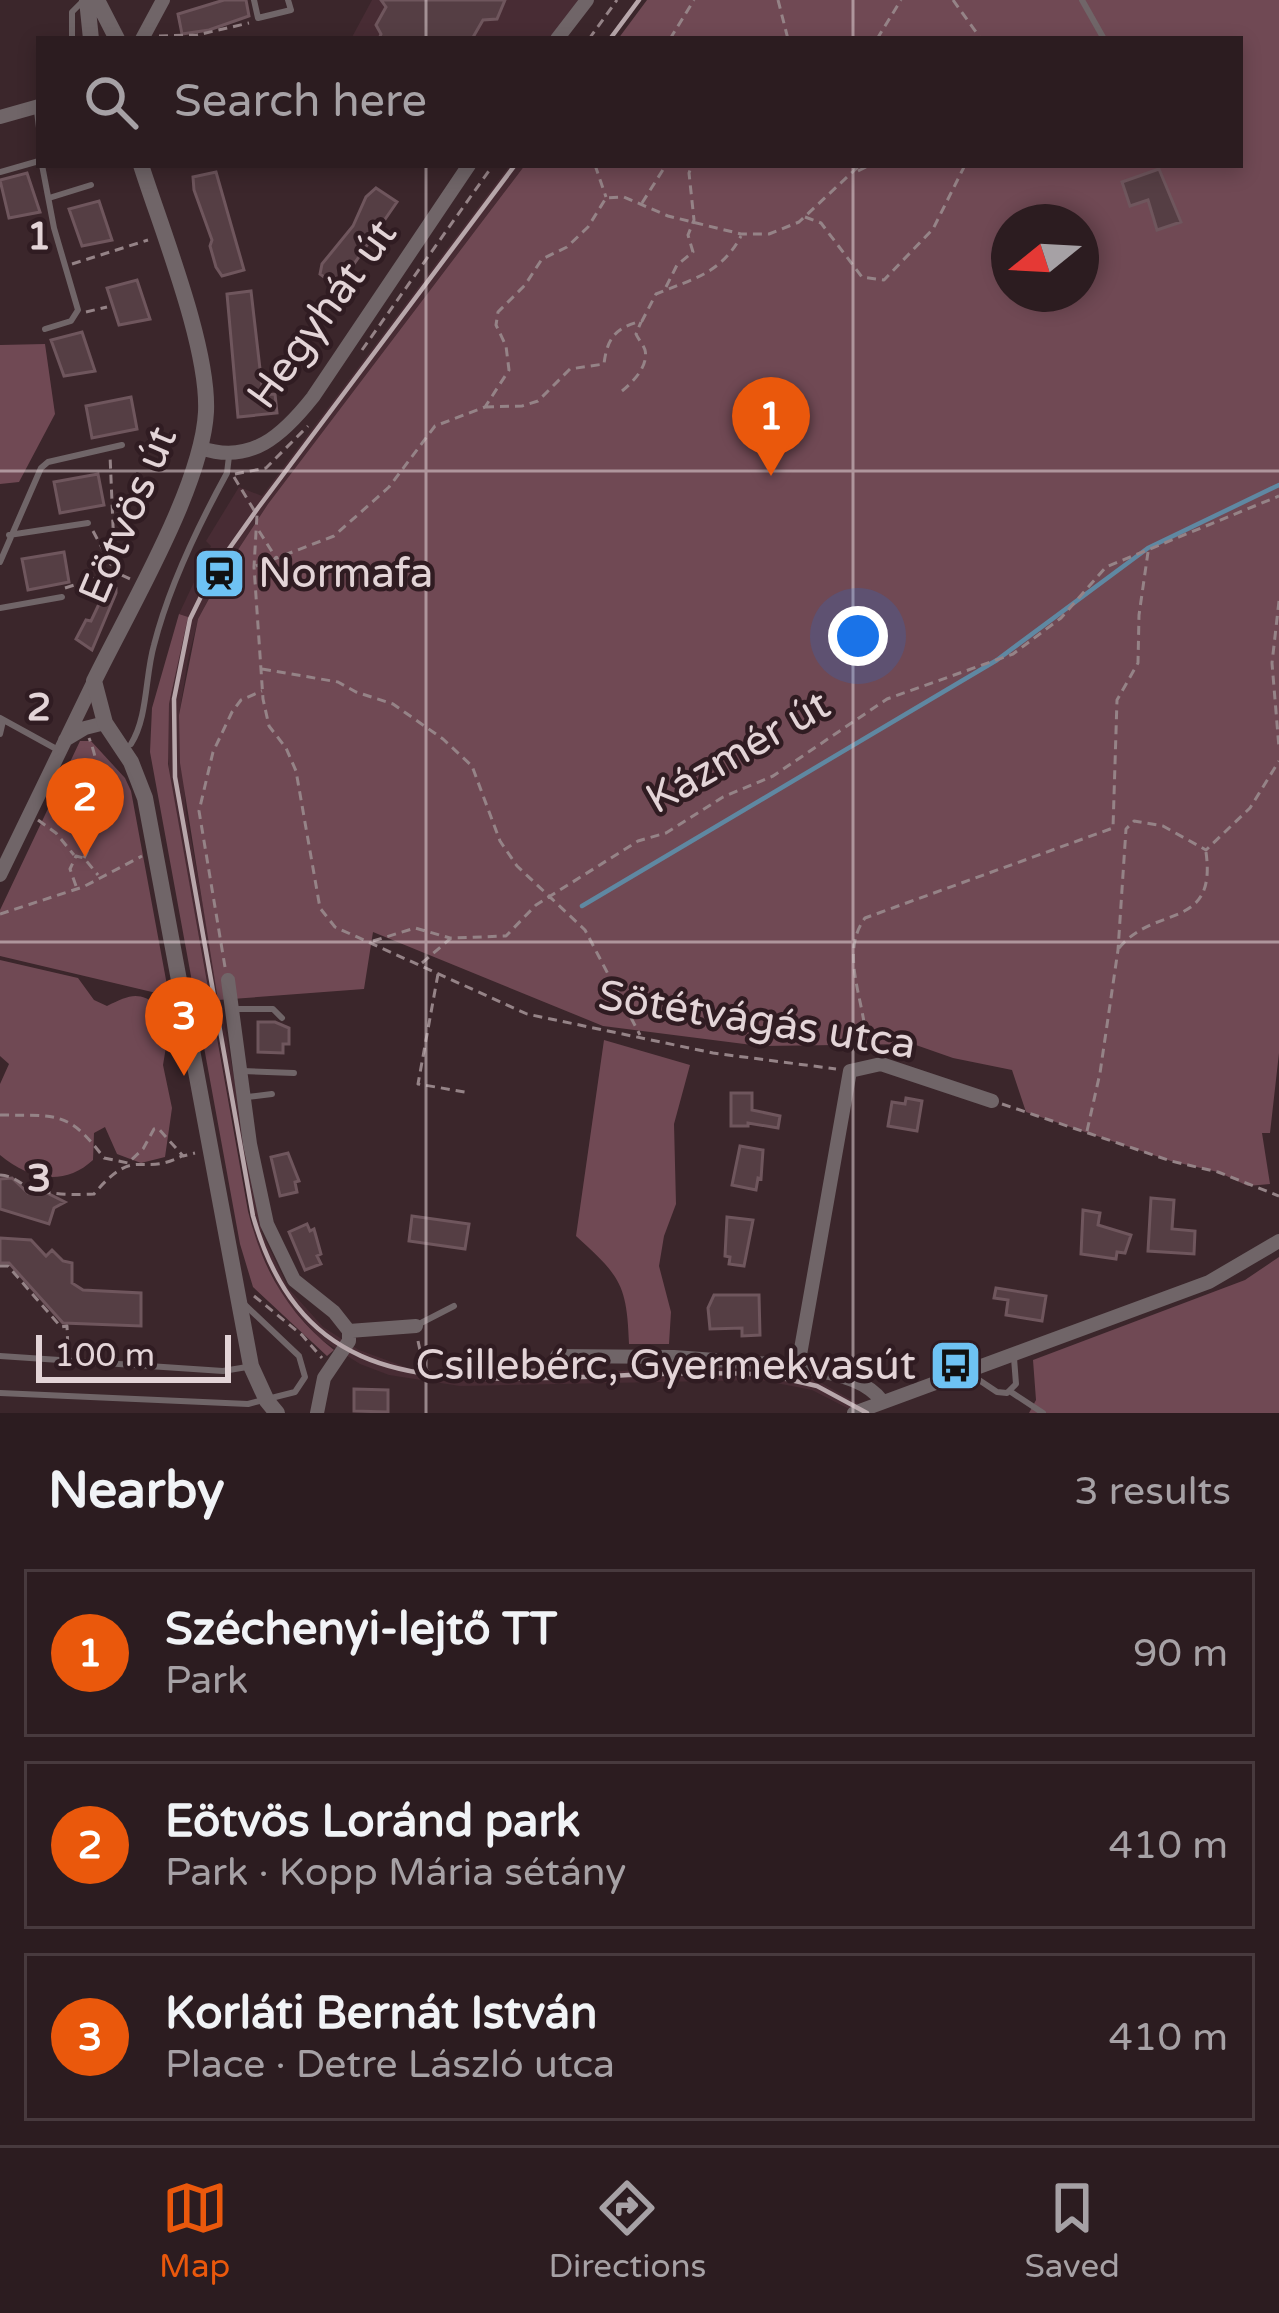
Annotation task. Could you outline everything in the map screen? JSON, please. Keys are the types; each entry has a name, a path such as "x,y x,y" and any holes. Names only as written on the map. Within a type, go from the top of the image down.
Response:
{"street":[{"path":"86,0 92,36"},
{"path":"97,0 115,36"},
{"path":"145,36 163,0"},
{"path":"559,36 587,0"},
{"path":"0,117 36,108"},
{"name":"Eötvös út","path":"0,875 181,502 201,448 206,409 200,355 142,168"},
{"name":"Hegyhát út","path":"201,448 229,456 267,442 303,410 467,168"},
{"path":"94,681 105,723 140,779 251,1366 272,1407"},
{"path":"62,746 85,728 105,723"},
{"path":"229,980 261,1203 274,1244 294,1280 334,1312 349,1331 349,1341 324,1378 317,1413"},
{"name":"Sötétvágás utca","path":"857,1069 881,1064 992,1101"},
{"path":"798,1366 857,1069"},
{"path":"854,1413 887,1408 1013,1354 1209,1282 1279,1241"},
{"path":"349,1331 416,1326"},
{"path":"557,1356 674,1357 798,1366 853,1379 874,1391 887,1408"}],"lane":[{"path":"72,36 72,12 86,0"},
{"path":"254,0 258,18 291,10 289,0"},
{"path":"1082,0 1102,36"},
{"path":"0,172 36,164"},
{"path":"42,168 78,310 71,321 45,329"},
{"path":"49,198 91,185"},
{"path":"0,562 41,468 48,462 122,445"},
{"path":"131,744 139,728 154,644 167,604 227,473 229,456"},
{"path":"9,535 88,523"},
{"path":"0,608 62,597"},
{"path":"0,734 1,719 62,746"},
{"path":"230,1009 274,1009 282,1018"},
{"path":"239,1072 294,1073"},
{"path":"243,1097 272,1094"},
{"path":"0,1393 272,1407 303,1386 303,1366 299,1356 238,1296"},
{"path":"416,1326 454,1306"},
{"path":"1011,1392 1016,1377 1013,1354"},
{"path":"0,1356 223,1371 251,1366"},
{"path":"967,1372 1043,1413"}],"path":[{"path":"591,36 617,0"},
{"path":"672,36 694,0"},
{"path":"778,0 787,36"},
{"path":"879,36 901,0"},
{"path":"953,0 979,36"},
{"path":"170,36 196,35 258,18"},
{"path":"596,168 607,198"},
{"path":"643,203 664,168"},
{"path":"622,392 635,380 644,361 645,351 636,334 650,301 665,290 677,265 693,252 688,235 694,220 691,168"},
{"path":"857,172 859,168"},
{"path":"607,198 625,197 668,216 741,234 769,234 805,217 864,168"},
{"path":"805,217 821,223 862,277 884,280 933,229 964,168"},
{"path":"485,407 509,370 506,346 496,326 497,312 542,260 567,247 588,227 607,198"},
{"path":"665,290 675,290 696,275 710,272 731,254 741,234"},
{"path":"65,266 150,240"},
{"path":"78,310 88,313 107,307"},
{"path":"254,567 334,536 389,487 435,426 485,407 538,401 570,369 604,364 612,335 642,321"},
{"path":"109,448 116,572"},
{"name":"Sötétvágás utca","path":"237,479 256,510 254,567 262,691 269,726 296,771 320,908 334,927 527,1014 713,1053 857,1069"},
{"name":"Kázmér út","path":"372,942 415,928 451,938 506,936 551,895 638,841 667,833 723,797 773,776 887,699 1013,655 1061,618 1106,567 1279,496"},
{"path":"88,523 116,572 131,580"},
{"path":"258,530 276,558"},
{"path":"857,1069 868,1026 852,960 857,928 865,917 1113,828 1117,700 1138,663 1138,615 1148,548"},
{"path":"45,600 44,591 78,586 116,572"},
{"path":"1279,601 1272,663 1279,748"},
{"path":"261,669 338,682 393,704 472,766 500,841 517,866 585,930 641,1036"},
{"path":"229,980 199,811 213,752 232,712 241,700 262,691"},
{"path":"84,858 94,831 99,783 85,728"},
{"path":"1206,850 1250,808 1279,761"},
{"path":"47,778 78,791 85,802 96,794"},
{"path":"78,791 87,783 96,794"},
{"path":"29,815 50,827 101,877"},
{"path":"1087,1131 1118,950 1126,829 1134,821 1163,826 1206,850"},
{"path":"1118,950 1129,936 1196,906 1206,893 1206,850"},
{"path":"0,914 101,877 155,851"},
{"path":"76,856 70,869 76,887"},
{"path":"421,964 451,938"},
{"path":"438,974 418,1084 465,1092"},
{"path":"992,1101 1218,1172 1279,1196"},
{"path":"0,1114 68,1119 104,1158 128,1163 167,1164 210,1148"},
{"path":"0,1175 14,1176 30,1187 94,1194 158,1128 183,1156"},
{"path":"0,1266 8,1267 61,1327 67,1326 68,1358"},
{"path":"416,1326 424,1369 435,1375 551,1370 557,1356"}],"shaded area":[{"path":"372,0 580,0 553,36 353,36"},
{"path":"647,0 1279,0 1279,1053 1270,1133 1262,1133 1270,1184 1248,1186 1218,1172 1026,1112 1012,1070 913,1044 760,1046 603,1026 373,932 364,989 218,1000 180,763 179,715 198,619 268,504 523,168 1243,168 1243,36 620,36"},
{"path":"508,168 523,168 268,504 198,619 179,715 186,811 262,1233 288,1288 323,1327 359,1350 408,1368 466,1377 723,1367 768,1370 816,1380 875,1413 857,1413 812,1390 761,1380 460,1386 389,1375 360,1364 320,1339 284,1299 255,1240 166,743 187,617 179,614 211,546 206,541 239,487 262,496"},
{"path":"45,344 55,414 19,482 0,484 0,345"},
{"path":"179,614 188,617 169,704 168,764 248,1211 279,1288 303,1321 334,1350 327,1356 253,1287 240,1244 150,752 152,708"},
{"path":"80,741 91,741 131,791 169,996 0,956 0,910"},
{"path":"0,960 78,978 94,1000 107,1006 133,996 159,1006 172,1108 165,1157 141,1163 117,1154 105,1127 94,1133 93,1160 70,1174 34,1174 0,1155 0,1084 9,1064 0,1056"},
{"path":"604,1040 690,1065 674,1124 676,1204 659,1266 671,1312 669,1344 629,1344 618,1282 576,1236"},
{"path":"1279,1257 1279,1413 1029,1413 1036,1400 1033,1360 1245,1280"}],"building":[{"path":"224,0 246,0 249,16 182,34 178,14"},
{"path":"381,0 505,0 497,19 483,20 474,36 380,36 376,25 386,7"},
{"path":"1159,169 1181,222 1157,230 1148,200 1130,206 1122,182"},
{"path":"216,172 244,270 222,276 193,177"},
{"path":"27,173 40,212 9,218 0,180"},
{"path":"376,188 397,202 338,287 320,274 322,264"},
{"path":"99,201 112,240 82,246 69,209"},
{"path":"137,280 150,319 119,325 107,288"},
{"path":"251,291 263,395 275,394 277,413 238,417 227,294"},
{"path":"82,332 95,371 64,376 51,340"},
{"path":"131,397 137,429 92,438 86,406"},
{"path":"98,474 104,505 60,513 54,482"},
{"path":"64,552 69,582 28,590 22,559"},
{"path":"108,585 116,593 92,650 76,639 86,620 91,621"},
{"path":"258,1022 289,1028 289,1044 283,1044 283,1053 258,1052"},
{"path":"731,1093 752,1093 752,1110 780,1116 778,1128 748,1123 731,1126"},
{"path":"906,1098 922,1101 917,1131 888,1126 892,1102 905,1104"},
{"path":"740,1146 763,1150 756,1190 732,1185"},
{"path":"288,1153 299,1181 295,1182 297,1192 280,1196 271,1157"},
{"path":"12,1178 28,1193 47,1193 65,1202 54,1208 49,1224 0,1209 0,1179"},
{"path":"1151,1198 1174,1200 1172,1229 1195,1231 1194,1254 1148,1251"},
{"path":"1083,1210 1100,1213 1098,1225 1131,1235 1125,1253 1117,1252 1116,1259 1081,1254"},
{"path":"412,1216 469,1224 465,1249 409,1241"},
{"path":"727,1217 753,1220 744,1266 729,1264 730,1257 725,1256"},
{"path":"307,1224 310,1231 314,1229 321,1264 305,1270 289,1232"},
{"path":"0,1238 31,1240 46,1256 52,1250 72,1263 72,1283 83,1290 141,1293 141,1326 63,1323 9,1263 0,1263"},
{"path":"996,1288 1046,1296 1042,1321 1006,1315 1008,1300 994,1298"},
{"path":"714,1295 759,1295 760,1335 742,1336 742,1328 710,1329 708,1308"},
{"path":"354,1389 388,1390 388,1412 354,1411"}],"waterway":[{"path":"582,906 997,660 1148,548 1279,485"}],"railway":[{"path":"612,36 639,0"},
{"path":"513,168 258,508 214,570 190,619 174,699 175,777 253,1216 272,1267 297,1306 326,1336 361,1356 400,1369 490,1378 769,1375 817,1386 867,1413"}],"place":[{"name":"Széchenyi-lejtő TT","path":"771,476"},
{"name":"Normafa","path":"219,573"},
{"name":"Eötvös Loránd park","path":"85,857"},
{"name":"Korláti Bernát István","path":"184,1076"},
{"name":"Csillebérc, Gyermekvasút","path":"955,1365"}]}
